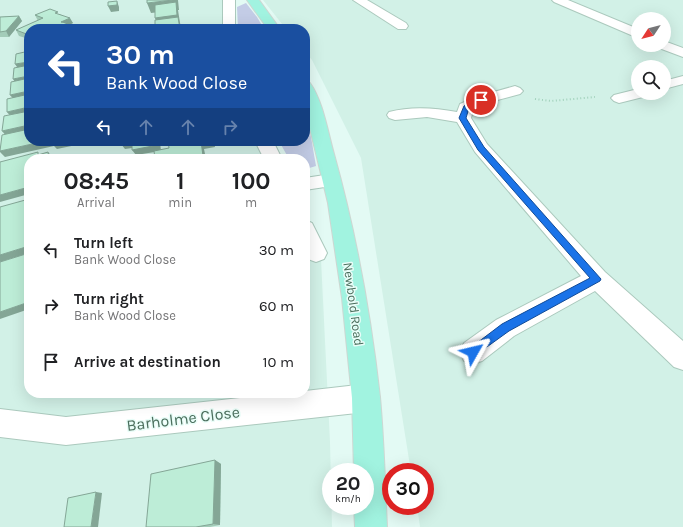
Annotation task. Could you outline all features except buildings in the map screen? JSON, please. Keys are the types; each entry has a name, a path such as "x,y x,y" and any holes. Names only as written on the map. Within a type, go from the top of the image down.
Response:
{"main road":[{"path":"253,0 270,24"},
{"name":"Newbold Road","path":"310,100 338,203 354,298 366,398 371,527"}],"street":[{"path":"229,0 229,24"},
{"path":"359,0 402,26"},
{"path":"558,0 631,31"},
{"path":"671,48 682,52"},
{"path":"671,83 683,80"},
{"path":"515,91 481,100 466,107 463,118 481,148 597,279 683,358"},
{"path":"619,98 631,95"},
{"path":"395,115 427,112 463,118"},
{"path":"310,183 332,180"},
{"path":"310,239 316,253"},
{"path":"473,352 505,328 597,279"},
{"name":"Barholme Close","path":"0,423 66,431 366,398"}],"path":[{"path":"532,99 551,101 609,96 619,98"}],"shaded area":[{"path":"0,0 227,0 230,24 24,24 24,146 265,146 270,154 24,154 24,398 310,398 310,222 320,239 330,442 330,463 322,463 322,515 332,515 332,527 0,527"},
{"path":"263,0 683,0 683,527 420,527 418,515 434,515 434,463 410,463 361,158 310,58 310,24 282,24"},
{"path":"246,3 261,24 238,24 237,7"},
{"path":"310,134 316,166 310,168 310,154 286,154 282,146 310,146"}],"route":[{"path":"473,352 505,328 597,279 481,148 463,118 466,107 481,100"}]}
